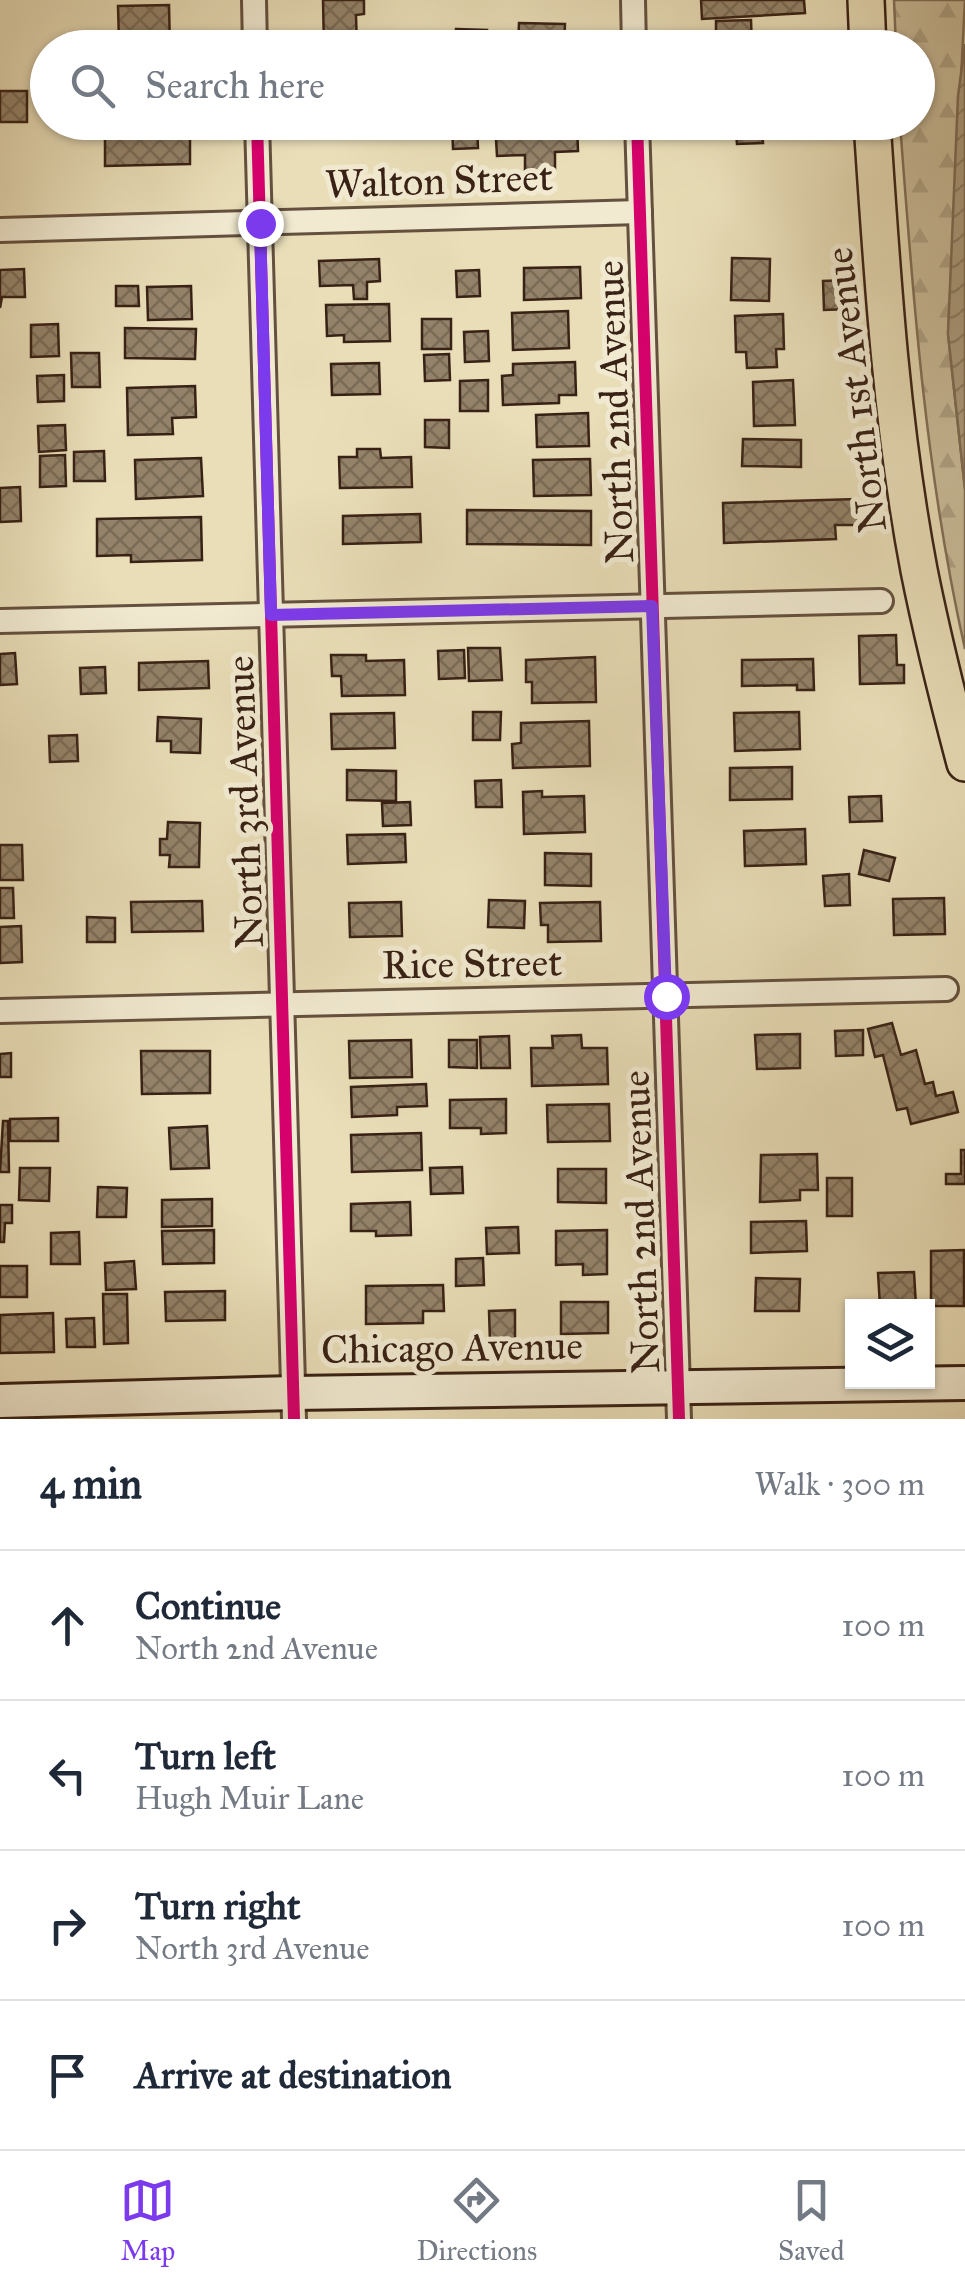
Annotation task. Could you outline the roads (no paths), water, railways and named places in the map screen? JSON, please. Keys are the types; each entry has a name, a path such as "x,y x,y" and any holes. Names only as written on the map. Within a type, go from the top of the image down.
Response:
{"main road":[{"path":"866,0 867,30"},
{"name":"North 1st Avenue","path":"873,140 884,295 918,566 965,763"},
{"name":"Chicago Avenue","path":"0,1402 294,1406 678,1386 965,1383"}],"street":[{"path":"254,0 255,30"},
{"path":"633,0 634,30"},
{"name":"North 3rd Avenue","path":"258,140 294,1406"},
{"name":"North 2nd Avenue","path":"638,140 679,1419"},
{"name":"Walton Street","path":"0,230 640,212"},
{"path":"0,621 881,601"},
{"name":"Rice Street","path":"0,1011 946,990"}],"water":[{"path":"965,44 965,489 948,334 958,96"}]}
